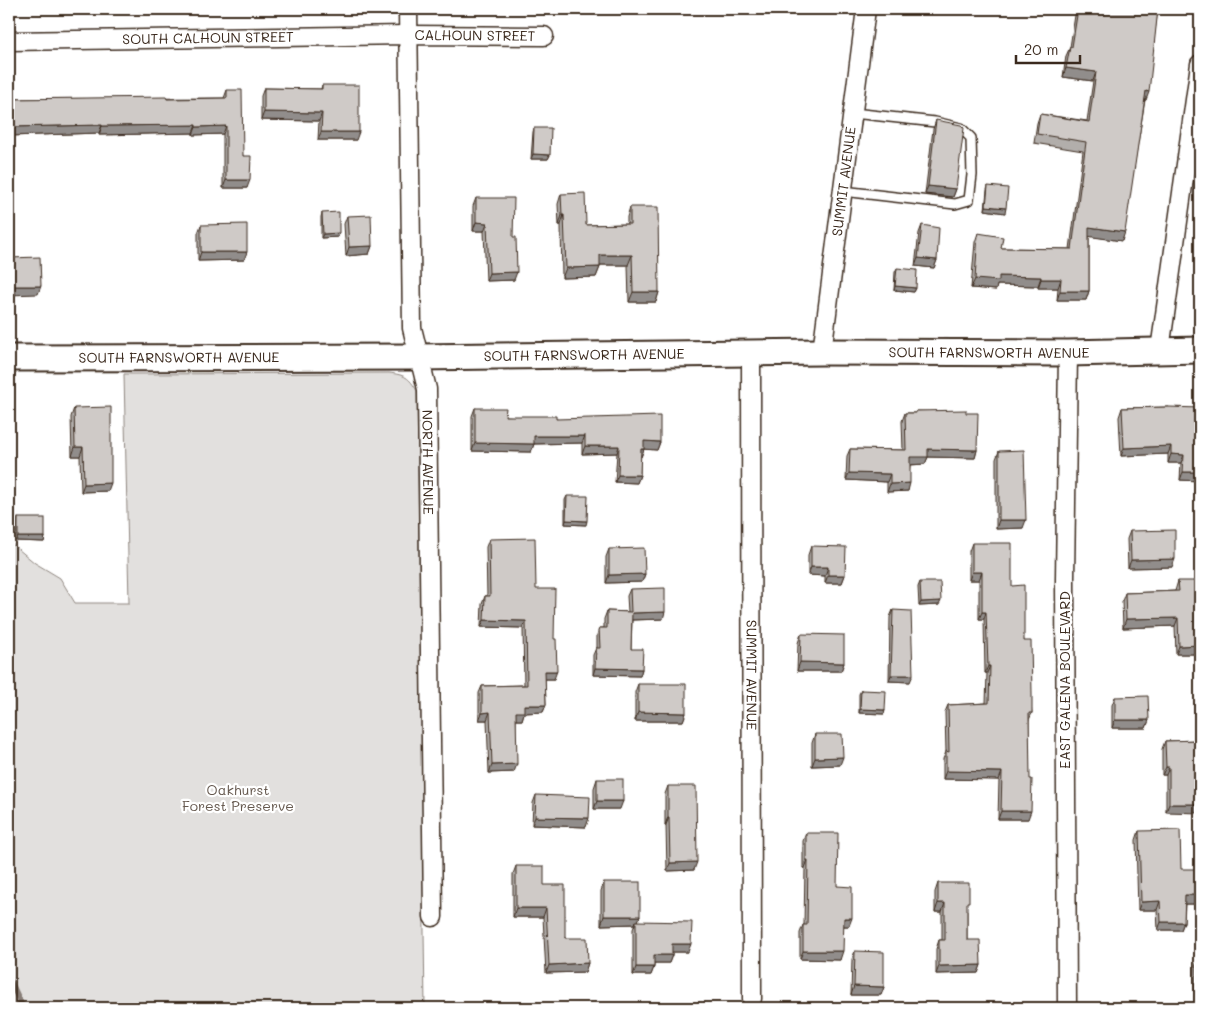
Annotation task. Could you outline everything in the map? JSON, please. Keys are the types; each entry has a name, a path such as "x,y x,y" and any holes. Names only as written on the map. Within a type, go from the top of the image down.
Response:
{"street":[{"name":"NORTH AVENUE","path":"408,9 412,328 427,389 432,917"},
{"name":"SUMMIT AVENUE","path":"822,352 866,9"},
{"name":"CALHOUN STREET","path":"407,35 544,36"},
{"name":"SOUTH CALHOUN STREET","path":"9,41 407,35"},
{"path":"1160,350 1200,64"},
{"name":"SOUTH FARNSWORTH AVENUE","path":"9,358 418,357 1200,350"},
{"name":"EAST GALENA BOULEVARD","path":"1067,1008 1065,579 1068,352"},
{"name":"SUMMIT AVENUE","path":"751,353 752,999"}],"lane":[{"path":"843,190 955,204 969,200 972,175 971,138 961,128 935,122 853,114"}],"green space":[{"name":"Oakhurst Forest Preserve","path":"389,373 406,378 417,391 425,1008 9,1008 9,536 12,544 35,563 60,578 75,603 129,603 124,374"}],"building":[{"path":"1078,9 1158,9 1149,92 1146,91 1125,232 1089,227 1089,291 1060,291 1061,279 999,276 999,281 975,279 978,233 1003,237 1001,248 1072,249 1086,142 1037,134 1040,114 1089,122 1096,72 1066,68 1070,47 1072,47"},
{"path":"322,85 359,85 359,132 321,132 322,113 264,112 264,88 322,89"},
{"path":"227,90 242,90 243,156 251,156 250,180 226,180 226,126 102,125 9,127 9,99 227,98"},
{"path":"936,120 961,125 964,128 956,189 928,186"},
{"path":"534,128 551,128 550,155 533,154"},
{"path":"988,186 1008,188 1006,208 986,206"},
{"path":"585,193 586,225 630,224 630,207 658,207 659,292 633,292 632,255 600,255 600,267 566,268 564,215 562,215 561,194"},
{"path":"476,198 514,198 513,237 516,237 517,272 489,273 487,223 476,222"},
{"path":"339,212 339,233 323,234 322,213"},
{"path":"371,215 372,246 349,247 347,216"},
{"path":"247,224 247,252 201,252 201,225"},
{"path":"922,225 939,228 937,260 918,258"},
{"path":"40,257 41,286 9,286 9,258"},
{"path":"897,268 917,270 916,288 895,286"},
{"path":"111,407 111,483 84,484 83,447 75,447 74,408"},
{"path":"475,408 506,408 505,416 556,416 556,419 660,416 660,442 644,441 644,449 641,449 640,475 618,475 619,446 585,446 585,436 534,436 534,444 475,443"},
{"path":"1122,408 1200,408 1200,472 1183,472 1184,455 1171,454 1171,446 1124,448"},
{"path":"966,410 966,413 978,413 977,450 928,449 928,457 910,457 910,483 890,484 890,474 849,473 850,449 906,450 905,413"},
{"path":"1024,450 1026,520 999,520 999,451"},
{"path":"567,496 588,496 587,521 566,520"},
{"path":"18,518 45,518 45,537 18,537"},
{"path":"1175,530 1175,559 1131,560 1130,531"},
{"path":"535,538 536,589 555,589 554,639 556,639 557,671 545,671 546,705 524,705 524,712 516,712 517,764 492,765 490,712 482,713 482,686 527,685 526,621 484,620 485,596 490,596 489,539"},
{"path":"972,543 1012,543 1012,586 1024,585 1024,641 1031,641 1032,713 1029,713 1030,779 1032,779 1031,811 1001,811 1002,772 946,771 946,751 949,752 948,705 989,703 990,666 988,666 986,612 982,612 982,572 972,572"},
{"path":"811,546 846,547 845,575 828,575 828,567 811,567"},
{"path":"644,548 645,574 609,575 609,549"},
{"path":"1178,581 1200,581 1200,645 1179,646 1178,618 1126,619 1125,593 1179,591"},
{"path":"920,582 940,582 941,601 921,602"},
{"path":"665,588 665,612 632,613 631,649 643,649 642,669 595,668 596,648 600,648 599,628 607,628 607,611 631,612 630,589"},
{"path":"893,610 911,611 913,675 891,675"},
{"path":"801,634 844,635 844,663 800,662"},
{"path":"638,684 686,684 686,713 638,712"},
{"path":"861,690 886,691 885,710 860,709"},
{"path":"1148,696 1149,720 1115,720 1115,697"},
{"path":"815,734 842,734 843,757 815,758"},
{"path":"1200,740 1200,804 1169,804 1169,767 1166,767 1165,741"},
{"path":"597,779 623,779 623,801 597,801"},
{"path":"668,786 696,786 697,862 670,863"},
{"path":"536,795 590,797 589,818 535,817"},
{"path":"1180,830 1181,869 1200,869 1200,895 1185,895 1184,922 1161,922 1160,901 1141,902 1139,831"},
{"path":"806,833 838,833 837,886 852,887 852,918 844,918 843,951 803,951 803,925 807,925 808,860 806,860"},
{"path":"516,866 544,866 544,885 565,885 565,938 587,938 588,963 549,965 546,908 516,908"},
{"path":"604,882 640,882 640,916 604,916"},
{"path":"938,883 969,883 967,940 980,940 981,965 939,966 939,940 945,940 945,903 938,903"},
{"path":"636,921 692,922 691,944 672,944 672,955 654,955 654,967 636,967"},
{"path":"855,951 884,952 884,987 854,986"},
{"path":"1197,960 1200,960 1200,993 1198,993"}],"waterway":[{"path":"9,978 23,1008"}]}
